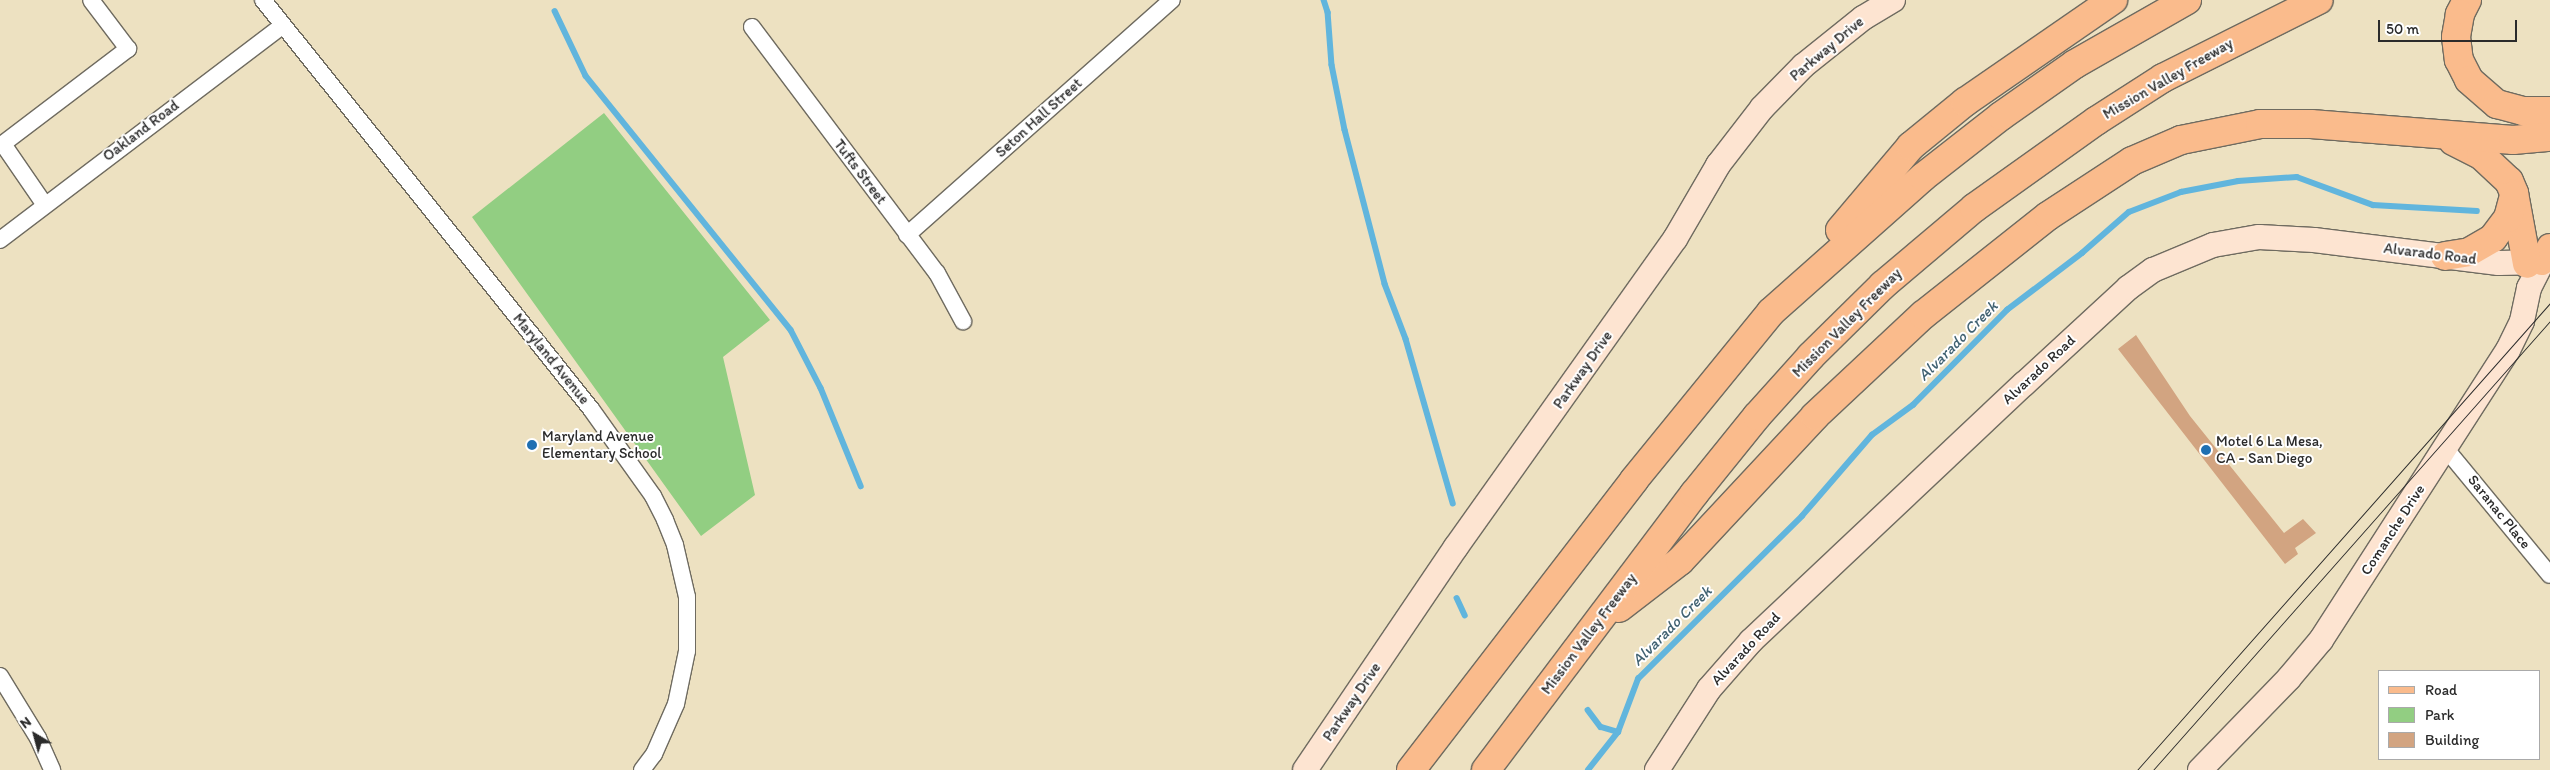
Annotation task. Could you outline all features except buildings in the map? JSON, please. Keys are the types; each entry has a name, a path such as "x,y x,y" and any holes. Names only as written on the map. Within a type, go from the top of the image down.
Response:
{"highway":[{"path":"1411,770 1634,480 1770,312 1912,146 1965,102 2113,0"},
{"path":"1770,312 1923,176 2001,116 2075,64 2187,0"},
{"name":"Mission Valley Freeway","path":"1486,770 1592,629 1757,416 1811,356 1882,285 1974,208 2096,121 2164,78 2320,0"},
{"path":"2467,0 2460,14 2456,38 2459,60 2469,80 2497,104 2523,111 2550,111"},
{"path":"1592,629 1680,562 1785,448 1872,360 1968,277 2105,176 2180,140 2251,125 2302,124 2513,140 2550,137"},
{"path":"2440,135 2493,164 2509,181 2540,264"},
{"path":"2446,256 2469,252 2493,238 2508,218 2514,193"}],"street":[{"path":"46,205 2,145 128,49 91,0"},
{"name":"Maryland Avenue","path":"263,0 591,409 653,496 665,520 678,553 687,597 687,651 676,704 654,754 642,770"},
{"name":"Seton Hall Street","path":"907,235 1172,0"},
{"name":"Parkway Drive","path":"1305,770 1456,547 1675,239 1718,165 1762,108 1803,66 1863,18 1893,0"},
{"name":"Oakland Road","path":"0,240 283,25"},
{"name":"Tufts Street","path":"752,26 937,273 963,321"},
{"name":"Alvarado Road","path":"1656,770 1709,689 1751,641 2141,278 2172,260 2213,245 2259,237 2314,240 2446,256 2540,264"},
{"name":"Comanche Drive","path":"2200,770 2308,657 2446,449 2516,334 2540,264"},
{"name":"Saranac Place","path":"2446,449 2550,575"},
{"path":"0,676 34,731 52,770"}],"green space":[{"path":"604,113 770,320 723,357 755,495 701,536 472,217"}],"waterway":[{"path":"1324,0 1328,12 1332,65 1345,130 1385,284 1406,339 1453,503"},
{"path":"555,11 586,76 791,330 821,388 861,486"},
{"name":"Alvarado Creek","path":"1588,770 1618,732 1638,679 1802,516 1872,435 1913,405 2007,310 2082,253 2129,212 2181,192 2238,181 2297,177 2373,205 2477,211"},
{"path":"1457,598 1465,615"},
{"path":"1588,710 1601,727 1618,732"}],"tram line":[{"path":"2137,770 2550,303"},
{"path":"2153,770 2550,321"}],"place":[{"name":"Maryland Avenue Elementary School","path":"532,445"},
{"name":"Motel 6 La Mesa, CA - San Diego","path":"2206,450"}]}
